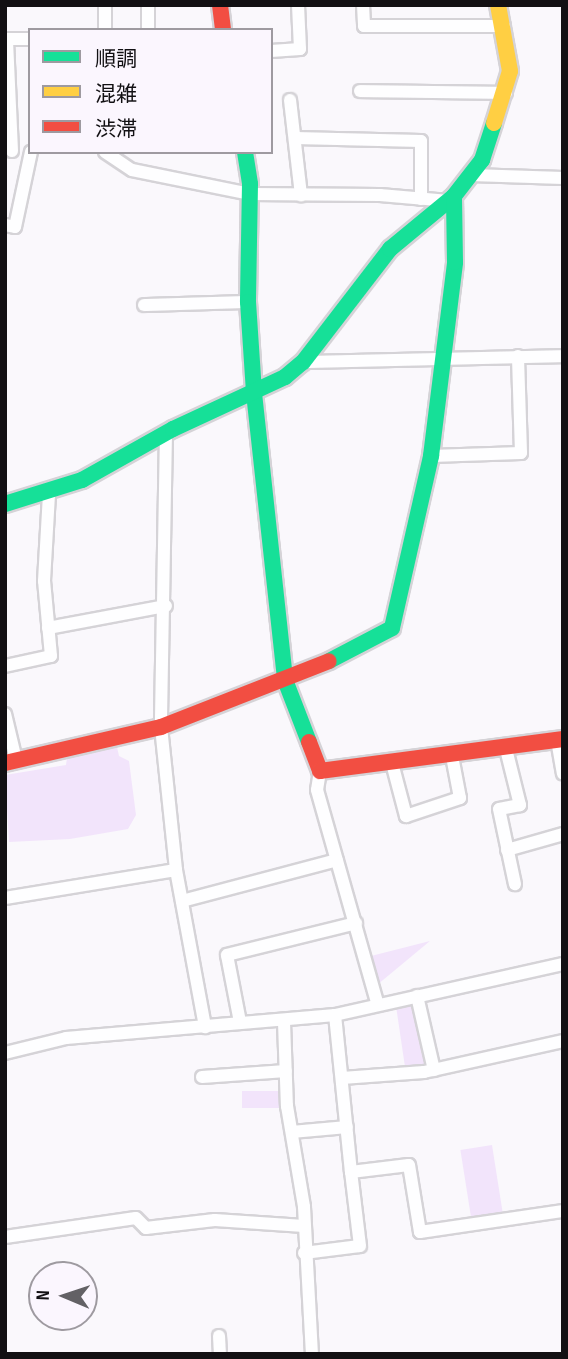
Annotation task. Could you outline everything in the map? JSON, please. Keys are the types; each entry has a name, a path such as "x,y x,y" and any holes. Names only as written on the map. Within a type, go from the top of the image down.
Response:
{"street":[{"path":"105,5 105,28"},
{"path":"148,5 149,28"},
{"path":"220,5 223,28"},
{"path":"273,51 300,49 298,5"},
{"path":"363,5 364,26 504,26"},
{"path":"5,504 49,493 82,480 166,432 254,393 303,362 390,249 451,199 482,160 506,93 510,71 504,26 498,5"},
{"path":"28,39 6,39 9,150 28,152"},
{"path":"360,91 506,93"},
{"path":"290,100 301,195"},
{"path":"295,138 421,141 421,199"},
{"path":"5,225 15,227 31,154"},
{"path":"108,154 132,170 250,194 451,199"},
{"path":"245,154 250,194 248,302 254,393 285,680 320,771 317,790 378,1005"},
{"path":"471,176 563,178"},
{"path":"5,714 10,761 161,727 285,680 392,628 431,456 455,262 451,199"},
{"path":"144,305 248,302"},
{"path":"431,456 521,453 518,356"},
{"path":"303,362 563,356"},
{"path":"166,432 166,606 161,727 176,870 205,1027"},
{"path":"5,666 51,656 44,582 49,493"},
{"path":"48,628 166,606"},
{"path":"320,771 506,749 560,739 563,773"},
{"path":"506,749 520,805 499,809 515,884"},
{"path":"392,763 406,816 460,797 452,756"},
{"path":"508,850 563,834"},
{"path":"183,901 337,860"},
{"path":"5,898 176,870"},
{"path":"240,1022 227,955 356,923"},
{"path":"5,1054 66,1038 335,1015 563,964"},
{"path":"417,996 434,1070"},
{"path":"304,1253 360,1246 335,1015"},
{"path":"284,1021 286,1071 304,1226 312,1354"},
{"path":"342,1078 434,1070 563,1041"},
{"path":"202,1077 286,1071"},
{"path":"292,1132 347,1127"},
{"path":"351,1172 409,1165 420,1232 563,1211"},
{"path":"5,1237 136,1218 146,1228 215,1220 304,1226"},
{"path":"219,1335 220,1354"}],"shaded area":[{"path":"117,747 119,756 129,761 136,815 128,829 70,839 9,842 5,775 66,765 67,758"},
{"path":"430,941 377,985 371,956"},
{"path":"412,1003 428,1063 423,1067 405,1067 396,1006"},
{"path":"242,1091 284,1091 284,1108 242,1108"},
{"path":"492,1145 503,1214 471,1219 460,1150"}],"traffic: fast":[{"path":"5,504 82,480 173,429 285,377 303,362 390,249 454,196 482,160 494,123"},
{"path":"245,154 250,184 248,302 254,393 285,680 309,742"},
{"path":"329,661 392,628 431,456 455,262 454,196"}],"traffic: slow":[{"path":"494,123 510,71 498,5"}],"traffic: jam":[{"path":"220,5 223,28"},
{"path":"5,763 161,727 329,661"},
{"path":"309,742 320,771 563,739"}]}
